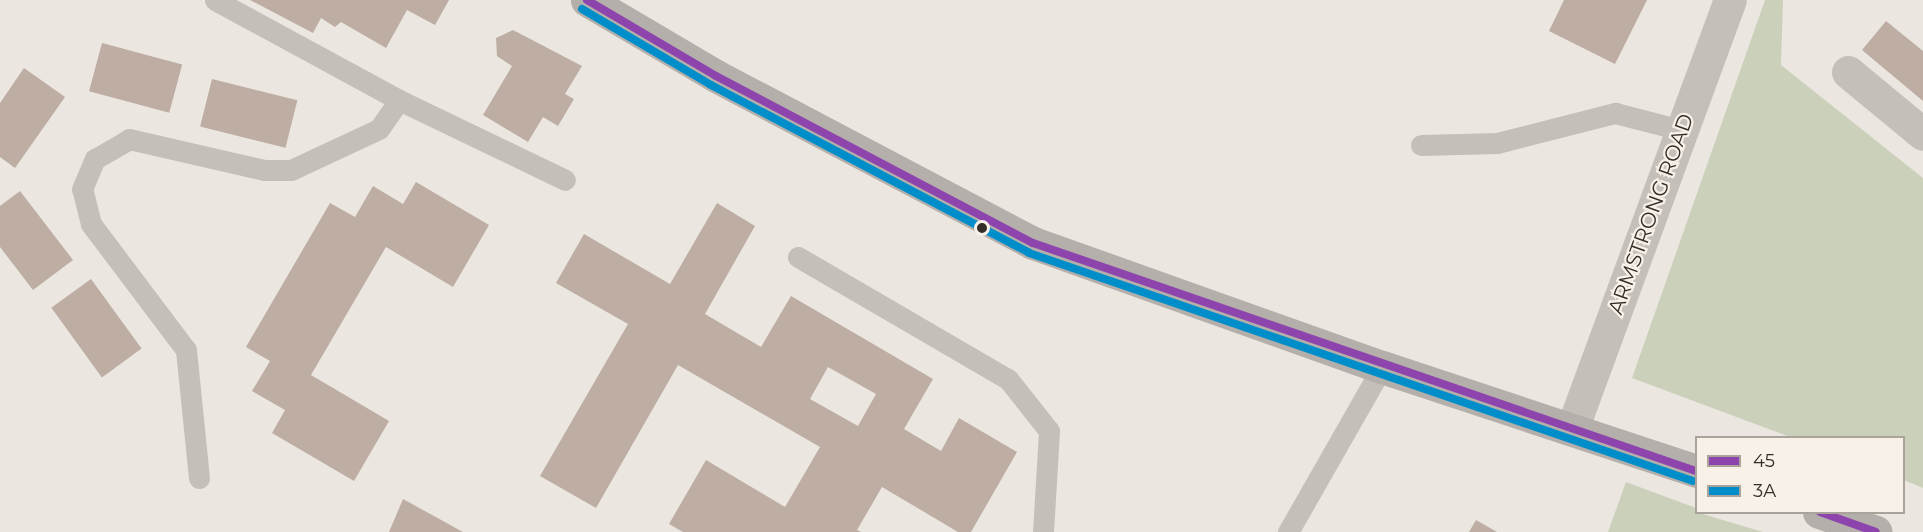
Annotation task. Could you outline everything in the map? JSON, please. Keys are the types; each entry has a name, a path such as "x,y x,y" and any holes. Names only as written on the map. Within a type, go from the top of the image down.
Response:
{"street":[{"path":"587,0 716,76 1033,243 1382,368 1695,471"},
{"name":"ARMSTRONG ROAD","path":"1572,429 1730,0"},
{"path":"1848,72 1923,134"},
{"path":"1822,514 1876,532"}],"lane":[{"path":"215,0 399,100 565,180"},
{"path":"199,478 186,350 91,224 82,189 95,159 129,139 264,170 291,170 379,129 399,100"},
{"path":"1421,146 1497,143 1615,113 1681,130"},
{"path":"798,257 1008,379 1049,431 1042,532"},
{"path":"1288,532 1382,368"}],"green space":[{"path":"1765,0 1783,0 1781,65 1923,178 1923,488 1905,480 1905,436 1787,436 1632,378"},
{"path":"1626,482 1695,508 1695,514 1703,514 1763,532 1608,532"}],"building":[{"path":"250,0 449,0 435,25 407,10 386,48 341,22 335,27 321,18 313,33"},
{"path":"1564,0 1647,0 1615,64 1549,31"},
{"path":"1886,21 1923,51 1923,101 1862,50"},
{"path":"513,30 582,66 565,94 574,99 558,126 543,117 528,142 483,115 512,66 497,56 496,38"},
{"path":"102,43 182,64 169,113 89,91"},
{"path":"24,68 65,97 15,168 0,157 0,103"},
{"path":"212,79 297,100 286,148 200,127"},
{"path":"416,182 489,225 453,287 386,247 311,375 389,421 354,481 272,433 285,410 252,391 270,361 246,347 330,203 355,217 373,186 403,204"},
{"path":"20,191 73,260 33,290 0,247 0,206"},
{"path":"717,203 755,226 705,314 761,347 791,296 933,379 904,429 941,451 959,418 1017,452 971,532 958,532 882,487 857,530 861,532 683,532 669,524 706,460 785,507 820,447 678,365 596,508 540,476 628,324 556,283 584,234 670,284","holes":["828,367 876,394 858,426 810,399"]},
{"path":"91,279 142,349 102,377 51,308"},
{"path":"403,499 463,532 389,532"},
{"path":"1476,520 1497,532 1469,532"}],"transit line":[{"name":"45","path":"587,0 716,76 1033,243 1695,471"},
{"name":"3A","path":"582,9 711,85 1029,253 1693,481"},
{"name":"45","path":"1826,514 1876,532"}]}
